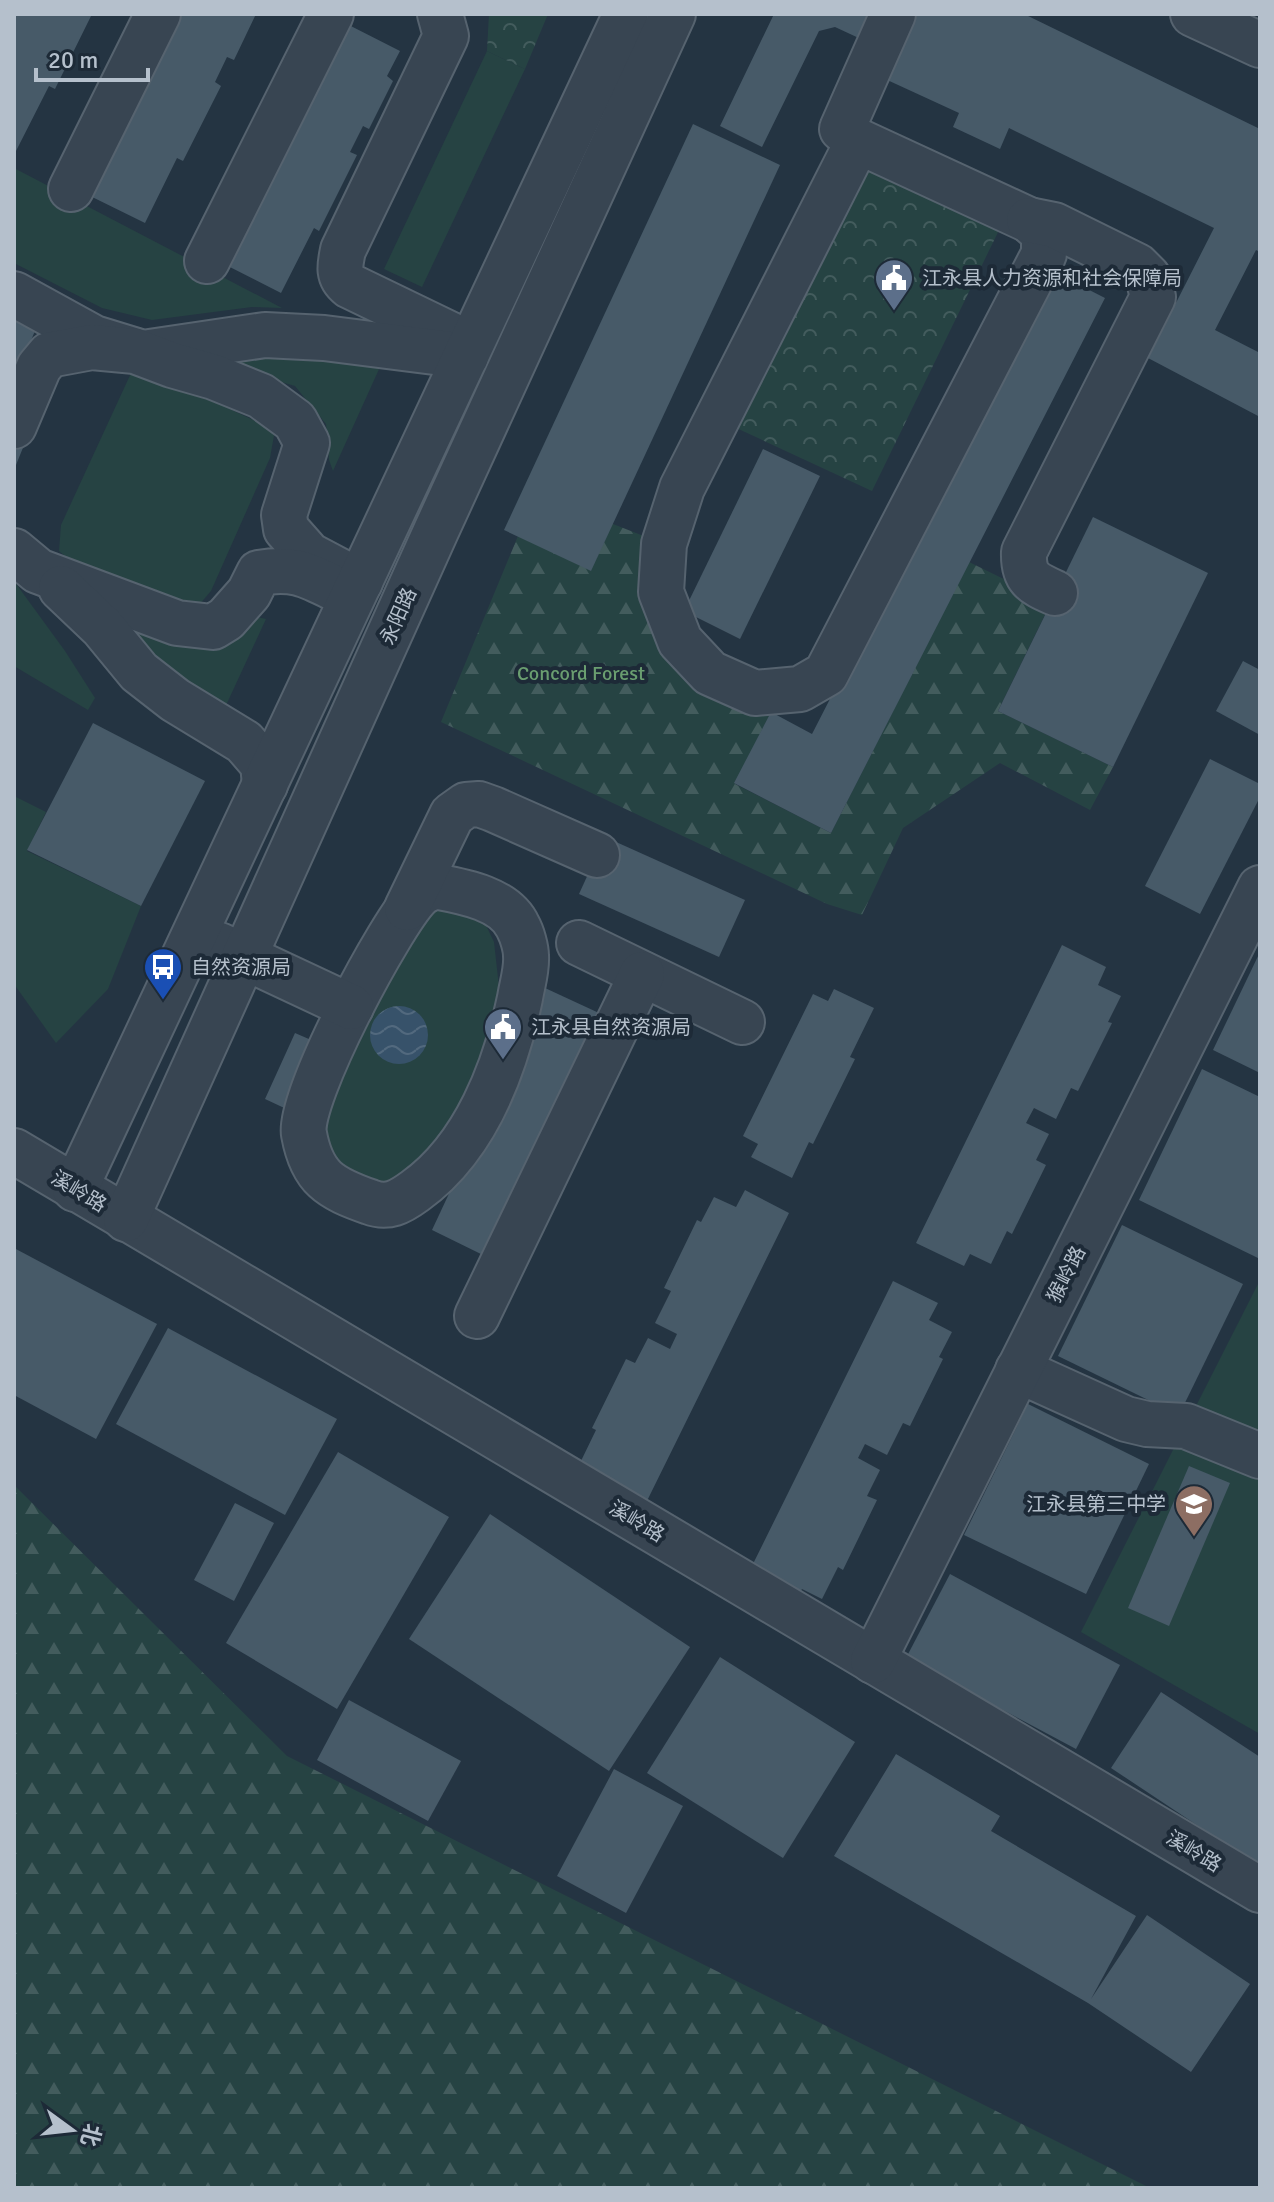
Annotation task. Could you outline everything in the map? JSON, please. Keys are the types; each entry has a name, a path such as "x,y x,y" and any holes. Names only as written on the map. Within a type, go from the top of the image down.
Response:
{"street":[{"path":"71,189 158,14"},
{"path":"207,261 331,14"},
{"path":"440,14 446,36 343,250 339,267 342,280 350,286 468,350"},
{"path":"75,1189 626,14"},
{"name":"永阳路","path":"126,1219 673,14"},
{"path":"893,14 842,129 858,141 1029,220 1054,225 1137,266 1148,277 1153,297 1024,552 1023,567 1032,583 1055,593"},
{"path":"1193,14 1260,45"},
{"path":"858,141 682,488 664,544 661,592 680,641 710,673 755,693 800,689 826,674 1044,254 1044,233 1029,220"},
{"path":"14,294 94,338 214,377 261,396 295,421 307,443 284,515 286,529 309,555 356,590"},
{"path":"14,426 39,367 49,355 92,347 143,353 265,335 468,350"},
{"path":"22,561 177,623 213,627 226,619 249,593 259,573 279,570 302,572 356,590"},
{"path":"22,561 72,596 139,672 175,700 244,742 263,764 265,785"},
{"path":"501,908 518,924 526,956 516,1015 502,1060 474,1123 449,1161 397,1204 376,1204 341,1192 323,1181 311,1160 303,1130 312,1093 351,1007 404,914 452,815 466,805 479,804 597,855"},
{"path":"438,844 436,873 444,883 456,890"},
{"path":"404,914 419,895 434,886 480,897 742,1022"},
{"name":"猴岭路","path":"873,1661 1260,888"},
{"path":"195,933 351,1007"},
{"path":"526,956 532,948 544,943 579,943"},
{"path":"477,1316 642,974"},
{"name":"溪岭路","path":"14,1151 1260,1890"},
{"path":"1018,1370 1126,1419 1147,1424 1186,1426 1260,1456"}],"green space":[{"path":"489,14 548,14 525,69 487,51"},
{"path":"487,51 525,69 422,287 384,269"},
{"path":"865,158 1001,226 872,491 732,426"},
{"path":"14,168 282,308 252,307 152,320 102,308 14,263"},
{"path":"258,353 336,357 380,367 333,471 326,424 295,386 220,364"},
{"path":"146,370 275,430 270,458 211,591 198,606 187,608 76,565 59,551 61,525 132,371"},
{"name":"Concord Forest","path":"613,524 664,544 661,592 771,712 735,784 831,833 969,562 1051,602 998,711 1113,767 1090,810 1000,763 903,828 862,915 827,904 441,722 518,536"},
{"path":"14,581 95,698 88,710 14,666"},
{"path":"110,607 266,619 222,714 174,680"},
{"path":"14,796 46,812 27,851 141,906 108,989 56,1043 14,984"},
{"path":"433,906 483,919 494,942 499,987 483,1060 462,1107 437,1148 396,1180 375,1182 336,1167 323,1139 323,1117 408,926"},
{"path":"1260,1280 1260,1437 1194,1410"},
{"name":"江永县第三中学","path":"1176,1444 1260,1478 1260,1734 1081,1632"},
{"path":"14,1485 287,1756 1150,2188 14,2188"}],"water":[{"path":"399,1006 410,1008 419,1015 426,1024 426,1046 419,1055 410,1062 399,1064 388,1062 379,1055 372,1046 370,1035 372,1024 379,1015 388,1008"}],"building":[{"path":"14,14 92,14 55,89 49,86 16,151 14,149"},
{"path":"171,14 256,14 234,60 227,57 215,82 221,86 183,161 177,158 145,223 82,192"},
{"path":"774,14 890,14 876,46 835,27 819,31 762,147 720,126"},
{"path":"900,14 1024,14 1260,129 1260,252 1256,250 1215,330 1260,353 1260,417 1148,358 1214,228 1009,128 1000,149 953,127 959,113 872,73"},
{"path":"339,20 400,51 387,76 393,81 369,129 363,126 350,152 357,155 319,231 314,228 281,293 218,261"},
{"path":"693,124 780,165 591,571 504,530"},
{"path":"1050,270 1105,298 831,833 734,783 771,712 812,734"},
{"path":"14,311 39,321 23,360 53,373 14,470"},
{"path":"763,449 820,476 740,639 684,611"},
{"path":"1093,517 1208,573 1113,767 998,711"},
{"path":"1243,661 1260,670 1260,735 1216,711"},
{"path":"93,723 205,781 141,906 27,850"},
{"path":"1210,759 1260,784 1260,797 1200,914 1145,886"},
{"path":"605,837 745,900 719,957 579,894"},
{"path":"1062,945 1106,967 1098,985 1121,996 1108,1022 1112,1023 1078,1091 1071,1088 1056,1119 1034,1108 1026,1123 1049,1134 1036,1160 1046,1165 1012,1234 1007,1231 991,1264 970,1254 964,1266 916,1243"},
{"path":"1260,952 1260,1073 1213,1050"},
{"path":"545,988 599,1013 485,1256 432,1230"},
{"path":"834,989 874,1008 850,1057 855,1059 813,1144 809,1142 792,1178 751,1157 758,1144 743,1136 813,994 828,1001"},
{"path":"295,1033 325,1046 295,1113 265,1099"},
{"path":"1202,1069 1260,1097 1260,1259 1139,1200"},
{"path":"745,1190 789,1213 643,1509 595,1486 601,1473 580,1463 596,1430 592,1428 626,1359 635,1363 648,1338 670,1349 677,1334 655,1323 671,1291 664,1288 697,1220 701,1222 714,1197 736,1207"},
{"path":"1122,1225 1243,1284 1179,1415 1058,1356"},
{"path":"14,1248 157,1324 96,1439 14,1395"},
{"path":"893,1281 938,1303 929,1320 952,1332 939,1357 943,1359 910,1426 903,1423 887,1455 865,1444 858,1458 880,1470 867,1496 877,1500 843,1570 838,1567 822,1599 802,1589 795,1602 746,1578"},
{"path":"168,1328 337,1419 285,1515 116,1424"},
{"path":"1028,1404 1149,1464 1086,1594 964,1535"},
{"path":"338,1452 449,1517 337,1709 226,1643"},
{"path":"1189,1466 1230,1483 1169,1626 1128,1608"},
{"path":"235,1503 274,1523 234,1601 194,1580"},
{"path":"490,1514 690,1647 609,1771 409,1639"},
{"path":"950,1574 1120,1665 1076,1749 906,1658"},
{"path":"720,1657 855,1742 783,1858 647,1773"},
{"path":"1161,1692 1260,1757 1260,1867 1111,1768"},
{"path":"349,1700 461,1761 428,1821 317,1760"},
{"path":"896,1754 1000,1816 991,1831 1136,1916 1091,1999 1147,1915 1250,1984 1191,2072 1088,2003 834,1856"},
{"path":"614,1769 683,1806 626,1913 557,1876"}],"place":[{"name":"江永县人力资源和社会保障局","path":"894,312"},
{"name":"自然资源局","path":"163,1001"},
{"name":"江永县自然资源局","path":"503,1061"},
{"name":"江永县第三中学","path":"1194,1538"}]}
